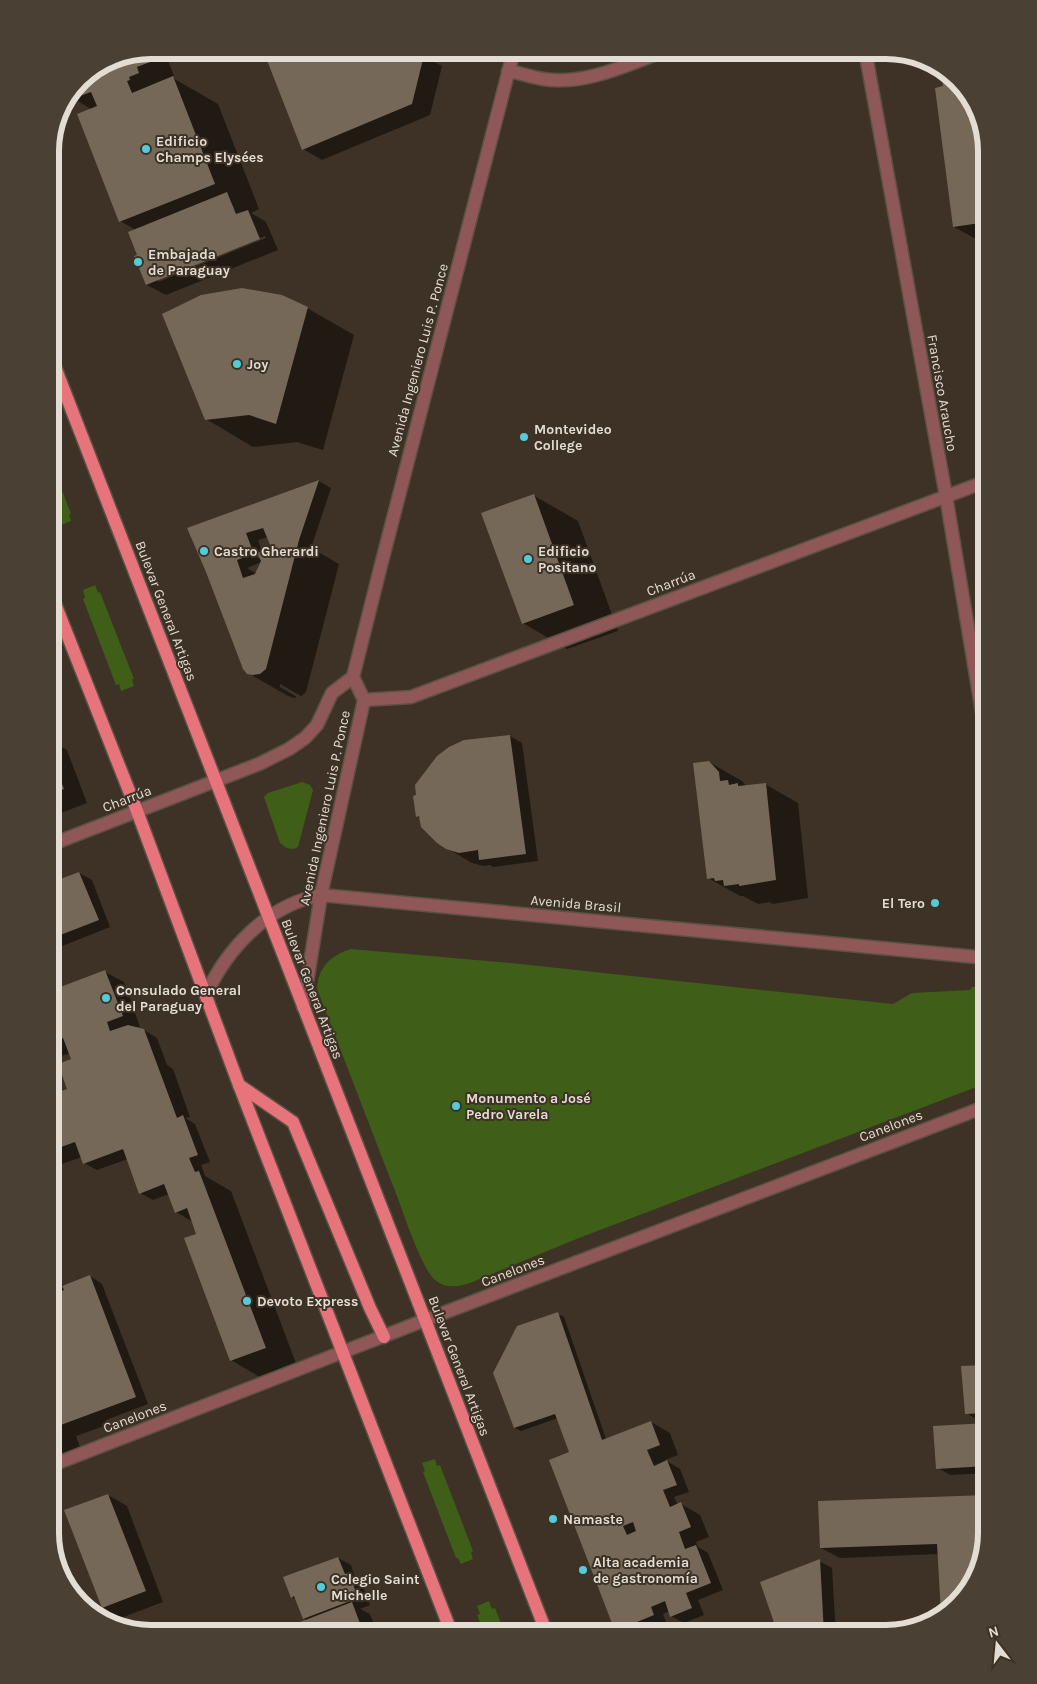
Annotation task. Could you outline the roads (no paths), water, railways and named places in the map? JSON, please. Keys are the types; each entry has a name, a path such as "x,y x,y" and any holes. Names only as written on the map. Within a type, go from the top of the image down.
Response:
{"main road":[{"name":"Bulevar General Artigas","path":"59,377 544,1625"},
{"path":"59,614 342,1353 448,1625"},
{"path":"239,1085 293,1122 370,1308 384,1336"}],"street":[{"name":"Avenida Ingeniero Luis P. Ponce","path":"302,1007 321,895 364,700 354,678 380,569 511,59"},
{"path":"508,71 544,79 574,79 608,72 643,59"},
{"name":"Francisco Araucho","path":"867,59 946,496 978,688"},
{"name":"Charrúa","path":"364,700 411,696 978,484"},
{"name":"Avenida Ingeniero Luis P. Ponce","path":"215,781 259,764 289,749 305,738 317,725 332,693 354,678"},
{"name":"Charrúa","path":"59,841 215,781"},
{"name":"Avenida Brasil","path":"206,995 215,976 231,952 248,934 288,905 305,898 321,895 978,957"},
{"name":"Canelones","path":"59,1463 425,1320 978,1109"}],"place":[{"name":"Edificio Champs Elysées","path":"146,149"},
{"name":"Embajada de Paraguay","path":"138,262"},
{"name":"Joy","path":"237,364"},
{"name":"Montevideo College","path":"524,437"},
{"name":"Castro Gherardi","path":"204,551"},
{"name":"Edificio Positano","path":"528,559"},
{"name":"El Tero","path":"935,903"},
{"name":"Consulado General del Paraguay","path":"106,998"},
{"name":"Monumento a José Pedro Varela","path":"456,1106"},
{"name":"Devoto Express","path":"247,1301"},
{"name":"Namaste","path":"553,1519"},
{"name":"Alta academia de gastronomía","path":"583,1570"},
{"name":"Colegio Saint Michelle","path":"321,1587"}]}
